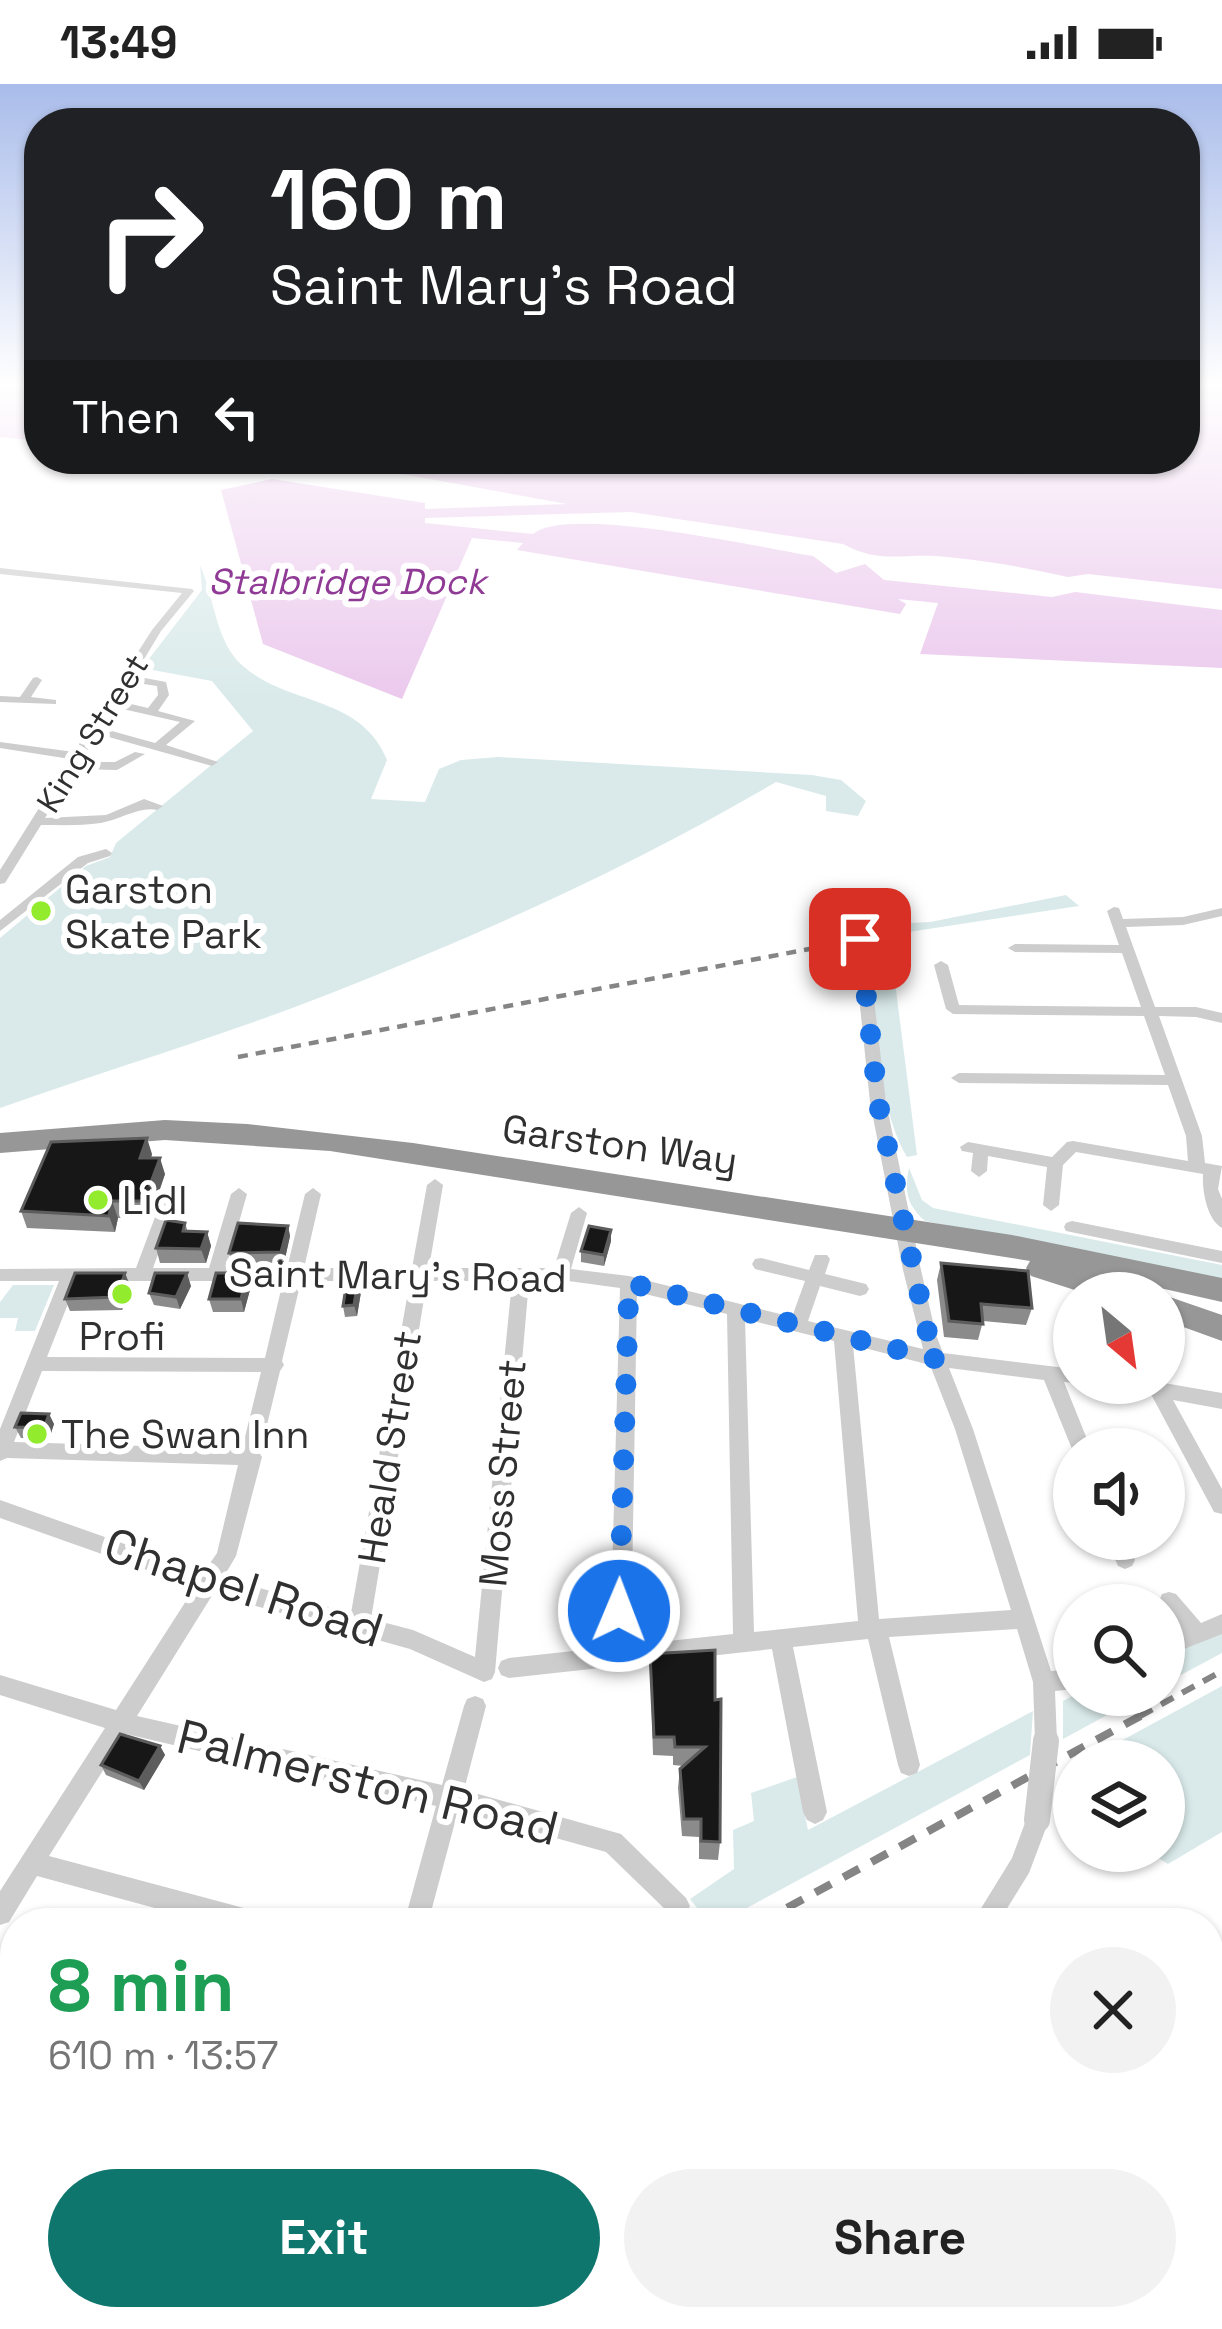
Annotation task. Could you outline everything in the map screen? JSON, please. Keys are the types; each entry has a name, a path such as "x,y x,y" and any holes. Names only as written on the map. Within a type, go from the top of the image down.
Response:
{"highway":[{"name":"Garston Way","path":"0,1143 133,1130 260,1134 904,1235 1059,1272"},
{"name":"Garston Way","path":"0,1155 124,1144 262,1146 904,1235 1044,1249 1222,1290"},
{"path":"1185,1315 1222,1328"}],"street":[{"name":"King Street","path":"0,571 189,591 126,678 0,880"},
{"path":"126,678 162,684 164,695 152,711"},
{"path":"23,701 37,680"},
{"path":"0,699 52,702"},
{"path":"110,703 189,721 158,746"},
{"path":"94,729 209,758"},
{"path":"0,745 116,766 132,755"},
{"path":"36,821 135,816 144,803 157,806"},
{"path":"0,927 7,913 83,860 106,853"},
{"path":"1222,912 1183,921 1116,917 1210,1170 1210,1189 1222,1222"},
{"path":"860,939 878,1102 928,1335 1044,1682 1046,1741 1036,1820 1021,1865 994,1908"},
{"path":"1015,948 1125,949"},
{"path":"941,965 952,1009 1149,1011 1222,1018"},
{"path":"959,1078 1173,1080"},
{"path":"1051,1205 1054,1163 1073,1146 1210,1170"},
{"path":"979,1171 975,1149 1054,1163"},
{"name":"Heald Street","path":"360,1624 435,1185"},
{"path":"143,1273 172,1193"},
{"path":"216,1273 238,1194"},
{"path":"3,1908 211,1584 233,1537 313,1194"},
{"path":"561,1274 579,1213"},
{"path":"1072,1227 1222,1257"},
{"path":"761,1264 818,1268 860,1289"},
{"path":"798,1325 818,1268"},
{"name":"Saint Mary's Road","path":"7,1275 420,1270 561,1274 629,1283 940,1360 1052,1373"},
{"path":"71,1274 1,1452 253,1457"},
{"name":"Moss Street","path":"484,1672 521,1274"},
{"path":"0,1292 7,1275"},
{"path":"620,1656 629,1283"},
{"path":"736,1309 744,1644"},
{"path":"842,1337 872,1629 909,1765"},
{"path":"35,1364 275,1365"},
{"path":"1052,1373 1073,1428"},
{"path":"1185,1393 1222,1400"},
{"path":"1166,1404 1220,1506"},
{"name":"Chapel Road","path":"0,1509 211,1584 413,1640 484,1672"},
{"path":"509,1668 872,1629 1023,1618"},
{"path":"1185,1619 1198,1634"},
{"path":"1185,1639 1222,1624"},
{"path":"781,1641 815,1812"},
{"path":"1044,1682 1053,1681"},
{"name":"Palmerston Road","path":"0,1684 122,1723 451,1798 614,1842 678,1906"},
{"path":"420,1908 475,1706"},
{"path":"31,1863 199,1908"}],"shaded area":[{"path":"200,565 221,632 243,666 261,679 342,712 375,739 387,760 371,799 425,802 439,769 461,760 498,757 812,775 841,780 866,801 858,816 826,811 826,796 776,782 613,870 444,947 289,1009 0,1108 0,938 86,866 110,857 116,843 253,731 212,681 142,668 202,590"},
{"path":"1066,895 1079,906 889,935 917,1155 907,1157 881,1076 871,925 930,922"},
{"path":"909,1168 922,1200 933,1208 1222,1265 1222,1281 925,1221 908,1198"},
{"path":"13,1285 54,1285 35,1331 15,1331 18,1318 0,1318 0,1302"},
{"path":"1222,1633 1222,1653 1185,1673 1185,1647"},
{"path":"1222,1686 1222,1832 1185,1854 1185,1740 1123,1740 1167,1716 1185,1716 1185,1706"},
{"path":"1033,1711 1030,1755 747,1908 697,1908 690,1899 734,1869 733,1830 754,1821 751,1793 797,1777 808,1830"},
{"path":"1063,1716 1105,1716 1063,1739"}],"water":[{"name":"Stalbridge Dock","path":"221,490 341,490 425,503 425,509 567,504 489,490 1222,490 1222,589 1088,574 1068,577 948,557 881,556 843,544 631,512 425,518 425,523 533,534 553,526 623,526 813,556 836,573 865,564 884,580 1052,597 1075,592 1222,610 1222,668 920,654 938,603 898,599 906,604 900,614 517,550 523,543 472,538 402,699 263,644"}],"building":[{"name":"Lidl","path":"147,1138 140,1158 160,1158 144,1201 112,1201 109,1216 21,1211 51,1142"},
{"path":"166,1220 185,1223 183,1231 207,1232 201,1249 156,1248"},
{"path":"238,1223 288,1226 281,1252 229,1253"},
{"path":"589,1226 611,1230 604,1255 581,1251"},
{"path":"941,1263 1028,1271 1032,1308 981,1304 983,1324 949,1321"},
{"path":"75,1273 125,1273 117,1297 65,1299"},
{"path":"155,1273 187,1273 176,1297 149,1293"},
{"path":"216,1273 247,1273 241,1299 209,1299"},
{"path":"348,1274 359,1274 354,1305 343,1306"},
{"path":"21,1413 49,1414 44,1428 15,1427"},
{"path":"715,1650 715,1700 721,1699 720,1842 701,1841 701,1819 684,1819 680,1769 705,1747 675,1747 674,1737 654,1737 650,1654"},
{"path":"120,1734 160,1746 139,1781 101,1765"}],"railway":[{"path":"238,1057 820,947"},
{"path":"1185,1691 1222,1671"},
{"path":"787,1908 1140,1716"}],"place":[{"name":"Garston Skate Park","path":"41,911"},
{"name":"Lidl","path":"98,1200"},
{"name":"Profi","path":"122,1294"},
{"name":"The Swan Inn","path":"37,1434"}],"route":[{"path":"619,1611 629,1283 940,1360 928,1335 888,1161 860,939"}]}
